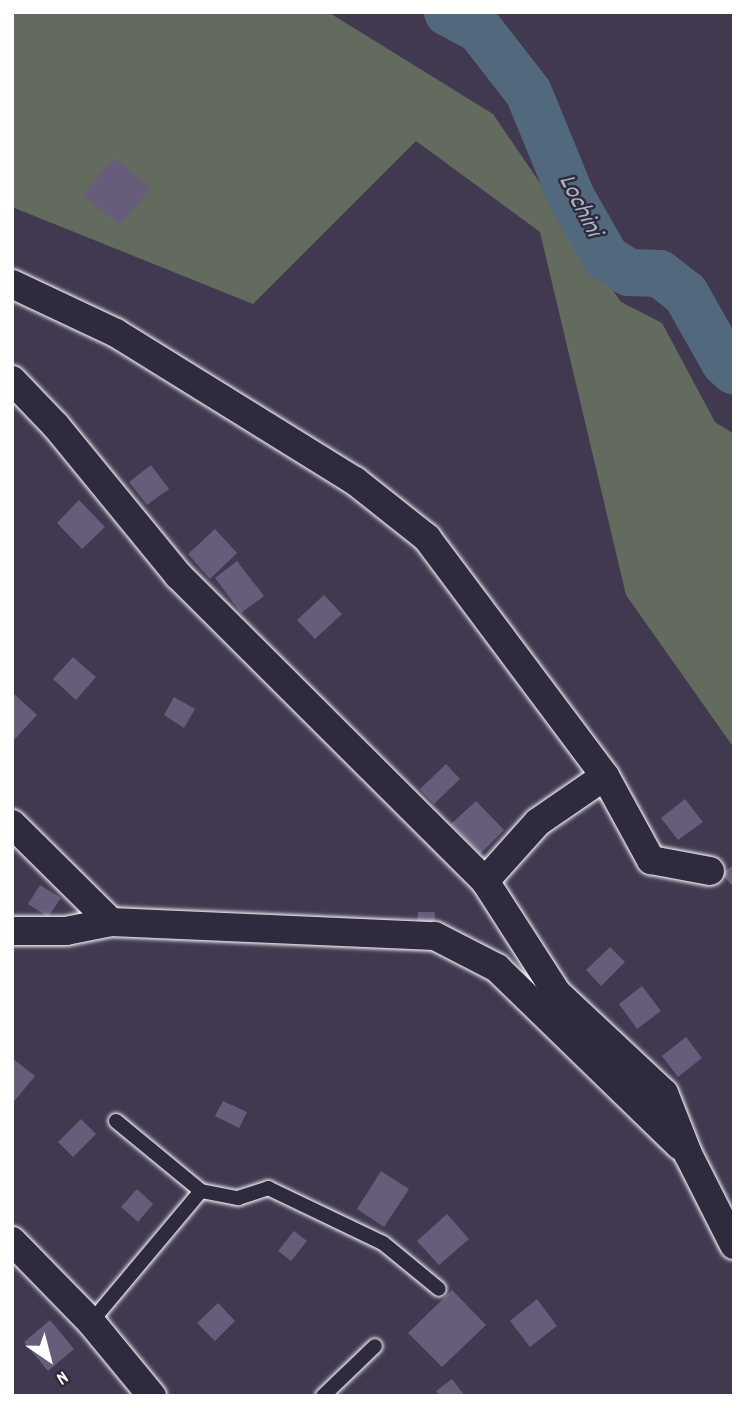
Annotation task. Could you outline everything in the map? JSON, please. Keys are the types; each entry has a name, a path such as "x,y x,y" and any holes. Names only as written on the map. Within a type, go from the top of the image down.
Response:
{"street":[{"path":"12,284 116,333 355,481 427,538 605,776 652,860 710,870"},
{"path":"12,380 56,426 178,575 485,881 557,993 664,1093 688,1154 734,1245"},
{"path":"485,881 538,821 605,776"},
{"path":"12,824 111,922"},
{"path":"12,931 66,931 111,922 435,936 497,968 688,1154"},
{"path":"12,1241 91,1322 152,1396"}],"lane":[{"path":"116,1121 201,1191 239,1198 268,1188 322,1211 383,1243 439,1289"},
{"path":"91,1322 201,1191"},
{"path":"323,1396 375,1346"}],"shaded area":[{"path":"12,12 328,12 493,114 621,302 662,323 715,422 734,434 734,748 626,595 540,232 416,141 253,304 12,207"}],"building":[{"path":"114,158 151,188 120,225 83,195"},
{"path":"151,465 169,489 147,505 129,482"},
{"path":"79,500 105,527 82,549 57,523"},
{"path":"215,529 237,553 210,579 188,554"},
{"path":"237,561 264,596 241,613 215,578"},
{"path":"324,595 342,614 315,639 297,620"},
{"path":"73,657 96,677 76,700 53,679"},
{"path":"12,692 37,715 12,742"},
{"path":"174,697 195,709 184,728 164,715"},
{"path":"446,764 460,779 434,804 420,789"},
{"path":"685,799 703,822 678,840 661,818"},
{"path":"476,801 504,830 480,854 451,824"},
{"path":"734,864 734,888 722,874"},
{"path":"40,885 61,898 48,917 28,904"},
{"path":"418,912 435,912 434,930 417,930"},
{"path":"610,947 625,962 601,986 586,970"},
{"path":"642,986 661,1011 637,1029 619,1004"},
{"path":"686,1037 702,1058 678,1077 662,1056"},
{"path":"12,1058 35,1076 12,1104"},
{"path":"223,1101 247,1112 239,1128 215,1116"},
{"path":"81,1119 96,1134 73,1157 58,1142"},
{"path":"381,1171 409,1189 384,1227 357,1209"},
{"path":"137,1189 153,1204 138,1222 121,1207"},
{"path":"447,1214 469,1239 439,1265 417,1241"},
{"path":"294,1231 307,1241 291,1261 278,1251"},
{"path":"452,1290 486,1325 442,1367 408,1333"},
{"path":"537,1299 557,1326 530,1347 510,1321"},
{"path":"218,1303 235,1321 215,1341 197,1323"},
{"path":"50,1320 74,1349 48,1371 24,1342"},
{"path":"452,1379 465,1396 439,1396 436,1391"}],"waterway":[{"name":"Lochini","path":"447,12 479,29 528,92 571,197 606,258 628,272 659,273 685,293 724,362 734,371"}]}
